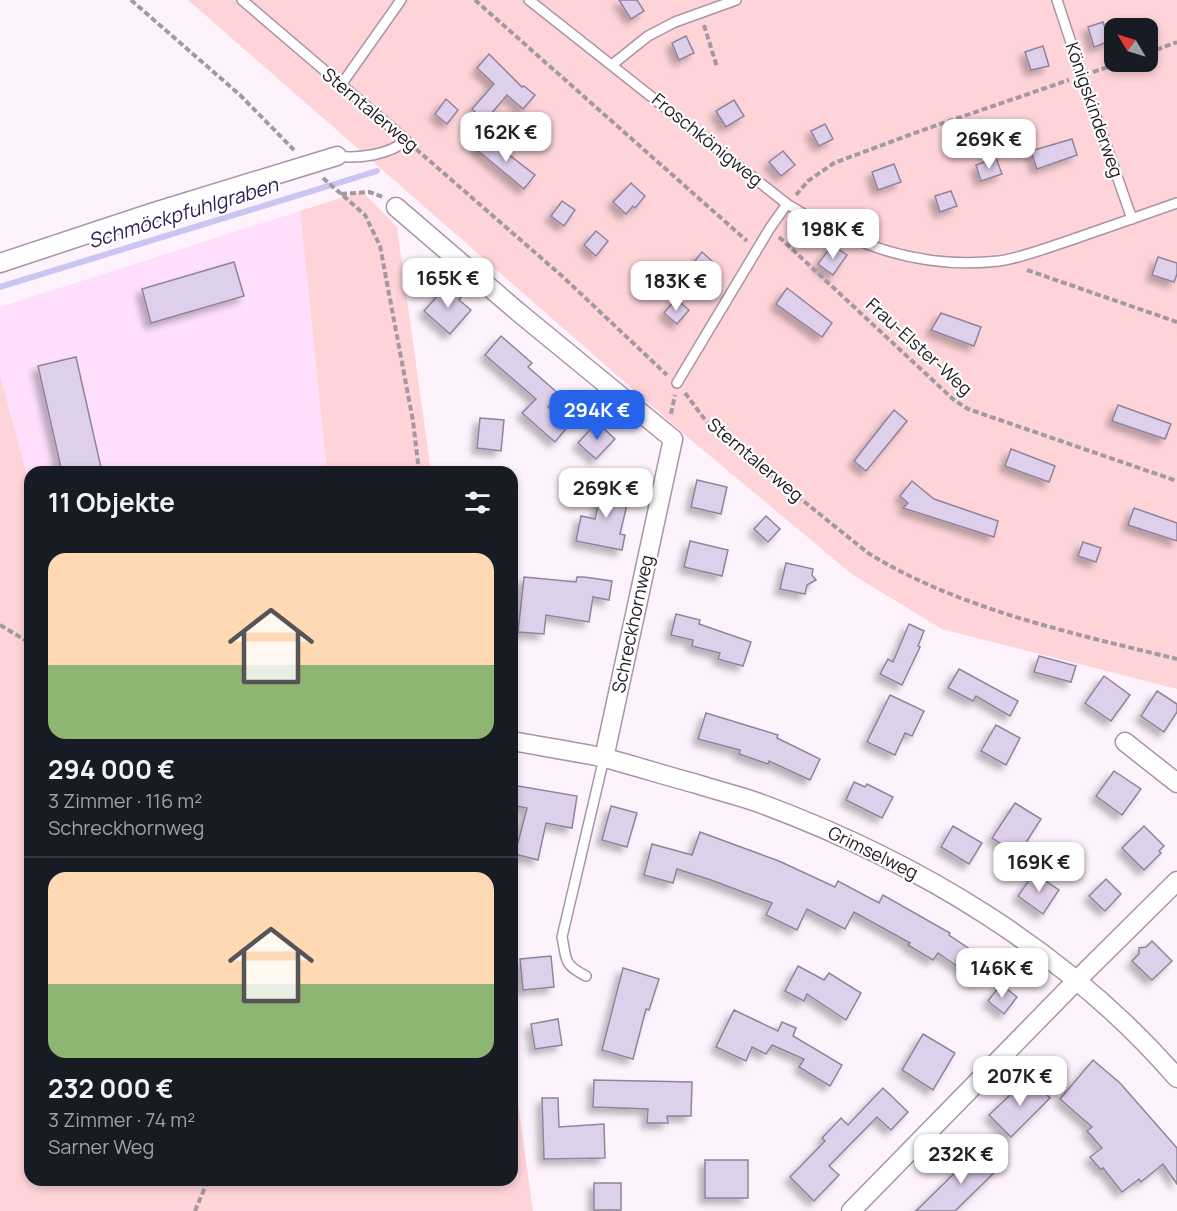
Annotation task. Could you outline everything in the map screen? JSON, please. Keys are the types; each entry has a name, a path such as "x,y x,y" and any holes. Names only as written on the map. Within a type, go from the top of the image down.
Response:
{"street":[{"path":"0,263 154,212 337,156"},
{"path":"396,207 517,311 673,439"},
{"name":"Schreckhornweg","path":"604,758 673,439"},
{"name":"Grimselweg","path":"518,742 604,758 760,803 839,836 915,873 993,918 1077,980 1146,1041 1177,1078"},
{"path":"1125,742 1177,783"},
{"path":"850,1211 1177,881"}],"lane":[{"name":"Sterntalerweg","path":"242,0 406,140"},
{"path":"341,86 401,0"},
{"name":"Froschkönigweg","path":"530,0 788,204 822,226 852,240 902,256 952,263 1000,261 1031,253 1177,203"},
{"path":"613,64 648,36 675,22 736,0"},
{"name":"Königskinderweg","path":"1057,0 1132,219"},
{"path":"337,156 360,157 399,147 406,140"},
{"path":"677,383 770,228 788,204"},
{"name":"Schreckhornweg","path":"585,976 571,968 566,960 562,937 604,758"}],"path":[{"path":"131,0 240,95 309,165 365,215 380,246 413,421 418,466"},
{"path":"475,0 757,250"},
{"path":"700,13 717,67"},
{"path":"1158,49 1177,42"},
{"path":"788,204 808,181 834,163 1104,68"},
{"name":"Sterntalerweg","path":"406,140 562,276 677,383 709,425 868,553 892,568 950,594 1022,618 1177,659"},
{"path":"341,194 369,192 385,198 396,207"},
{"name":"Frau-Elster-Weg","path":"770,228 945,392 961,404 979,413 1177,481"},
{"path":"1000,261 1177,322"},
{"path":"673,439 670,419 677,383"},
{"path":"0,625 24,639"},
{"path":"195,1211 205,1186"}],"shaded area":[{"path":"188,0 1177,0 1177,689 942,629 853,575 691,440"},
{"path":"362,191 397,227 430,466 326,466 300,211"},
{"path":"300,211 326,466 25,466 0,375 0,307"},
{"path":"0,375 25,466 24,1186 518,1186 518,1102 533,1211 0,1211"}],"building":[{"path":"619,0 637,0 644,11 631,19"},
{"path":"1103,22 1104,43 1094,47 1088,27"},
{"path":"686,36 694,53 679,60 672,43"},
{"path":"1043,46 1049,66 1031,70 1025,52"},
{"path":"489,54 522,87 524,86 535,95 523,109 507,95 485,121 472,109 494,84 477,68"},
{"path":"446,99 458,110 447,124 435,114"},
{"path":"734,100 744,116 726,127 716,111"},
{"path":"825,124 833,139 819,146 811,131"},
{"path":"486,137 535,175 524,189 476,149"},
{"path":"1072,139 1077,155 1037,169 1031,151"},
{"path":"783,151 795,165 781,176 769,162"},
{"path":"996,158 1002,174 981,181 976,165"},
{"path":"894,164 901,182 878,190 872,172"},
{"path":"631,183 645,196 635,208 633,206 626,214 613,202"},
{"path":"951,191 957,206 940,212 935,196"},
{"path":"562,201 575,210 564,226 551,216"},
{"path":"596,231 608,241 596,256 584,245"},
{"path":"832,245 847,255 833,275 818,264"},
{"path":"702,252 714,263 702,278 689,268"},
{"path":"1158,257 1177,263 1174,282 1152,275"},
{"path":"234,262 244,296 151,323 142,289"},
{"path":"448,284 462,296 459,300 471,310 450,334 424,311"},
{"path":"787,288 832,323 822,337 776,304"},
{"path":"676,299 689,310 677,324 664,313"},
{"path":"941,313 981,327 974,346 931,330"},
{"path":"501,336 532,363 528,367 559,394 548,407 569,425 555,442 522,413 536,399 485,355"},
{"path":"76,357 101,466 61,466 38,366"},
{"path":"1118,405 1171,424 1165,439 1112,421"},
{"path":"894,410 907,421 866,471 854,461"},
{"path":"480,418 504,420 501,451 477,448"},
{"path":"597,422 615,439 596,459 578,443"},
{"path":"1011,449 1055,466 1049,482 1005,466"},
{"path":"697,480 727,487 721,514 691,507"},
{"path":"912,481 934,499 998,521 994,537 903,508 908,503 900,496"},
{"path":"603,482 631,488 620,534 625,535 622,550 576,541 581,516 595,519"},
{"path":"1134,508 1177,523 1177,541 1128,525"},
{"path":"766,516 780,529 768,542 754,529"},
{"path":"690,541 728,550 722,576 684,567"},
{"path":"1083,542 1101,548 1096,562 1078,556"},
{"path":"786,563 813,569 812,575 816,580 807,585 805,594 780,589"},
{"path":"524,577 576,582 577,577 584,577 612,581 609,600 593,597 589,622 546,615 544,634 518,632"},
{"path":"676,614 700,620 699,624 751,642 743,666 718,659 720,653 692,646 693,640 671,635"},
{"path":"909,624 924,631 918,646 920,647 902,685 880,674 888,659 893,662"},
{"path":"1039,656 1076,666 1071,682 1034,672"},
{"path":"959,669 1018,701 1010,716 976,696 973,701 948,688"},
{"path":"1104,676 1130,695 1111,721 1085,703"},
{"path":"1157,691 1177,704 1177,712 1164,732 1141,716"},
{"path":"890,695 924,711 912,736 905,733 895,755 867,742"},
{"path":"706,713 778,735 777,738 820,759 810,780 769,761 768,764 739,754 740,750 698,739"},
{"path":"996,725 1020,738 1006,765 981,751"},
{"path":"1114,771 1141,789 1122,815 1096,796"},
{"path":"854,782 865,787 867,784 893,797 882,818 846,800"},
{"path":"518,786 577,796 572,828 546,823 538,860 518,855 518,842 527,808 518,806"},
{"path":"1015,803 1041,819 1018,855 992,838"},
{"path":"611,806 637,813 627,847 602,840"},
{"path":"953,826 982,843 969,864 941,847"},
{"path":"1144,826 1164,846 1159,851 1161,853 1144,870 1122,848"},
{"path":"700,832 779,861 835,887 838,881 879,903 883,895 950,933 949,935 989,962 977,980 938,953 933,960 908,945 910,943 854,912 845,929 807,909 797,930 766,915 772,903 711,880 677,869 673,883 644,875 652,844 692,855"},
{"path":"1034,873 1059,890 1043,914 1018,896"},
{"path":"1106,879 1121,894 1105,911 1089,896"},
{"path":"1152,941 1172,961 1152,980 1132,961 1139,954 1139,948 1146,947"},
{"path":"551,956 554,987 523,990 520,959"},
{"path":"798,966 824,980 829,973 861,993 846,1020 807,994 804,1001 785,991"},
{"path":"623,968 659,979 649,1010 646,1009 633,1059 602,1050"},
{"path":"1001,984 1017,997 1004,1014 988,1001"},
{"path":"734,1010 778,1031 782,1022 796,1028 793,1036 842,1065 830,1086 799,1067 804,1059 772,1045 766,1054 752,1047 746,1061 716,1047"},
{"path":"558,1019 562,1045 535,1049 531,1024"},
{"path":"923,1034 955,1053 933,1090 902,1070"},
{"path":"1093,1060 1120,1083 1177,1148 1177,1184 1163,1164 1141,1182 1139,1179 1122,1192 1103,1168 1101,1170 1090,1157 1102,1148 1087,1131 1092,1127 1060,1099"},
{"path":"1029,1077 1050,1098 1011,1137 989,1115"},
{"path":"594,1080 692,1082 691,1116 667,1116 668,1123 647,1123 648,1109 593,1107"},
{"path":"883,1088 908,1112 891,1130 877,1117 829,1166 839,1175 814,1201 790,1177 825,1141 822,1138 841,1118 848,1125"},
{"path":"542,1098 558,1098 559,1127 604,1124 605,1158 544,1159"},
{"path":"978,1150 997,1170 955,1211 916,1211"},
{"path":"705,1160 748,1160 748,1198 705,1198"},
{"path":"594,1183 621,1183 621,1210 594,1210"}],"waterway":[{"name":"Schmöckpfuhlgraben","path":"0,287 377,171"}]}
